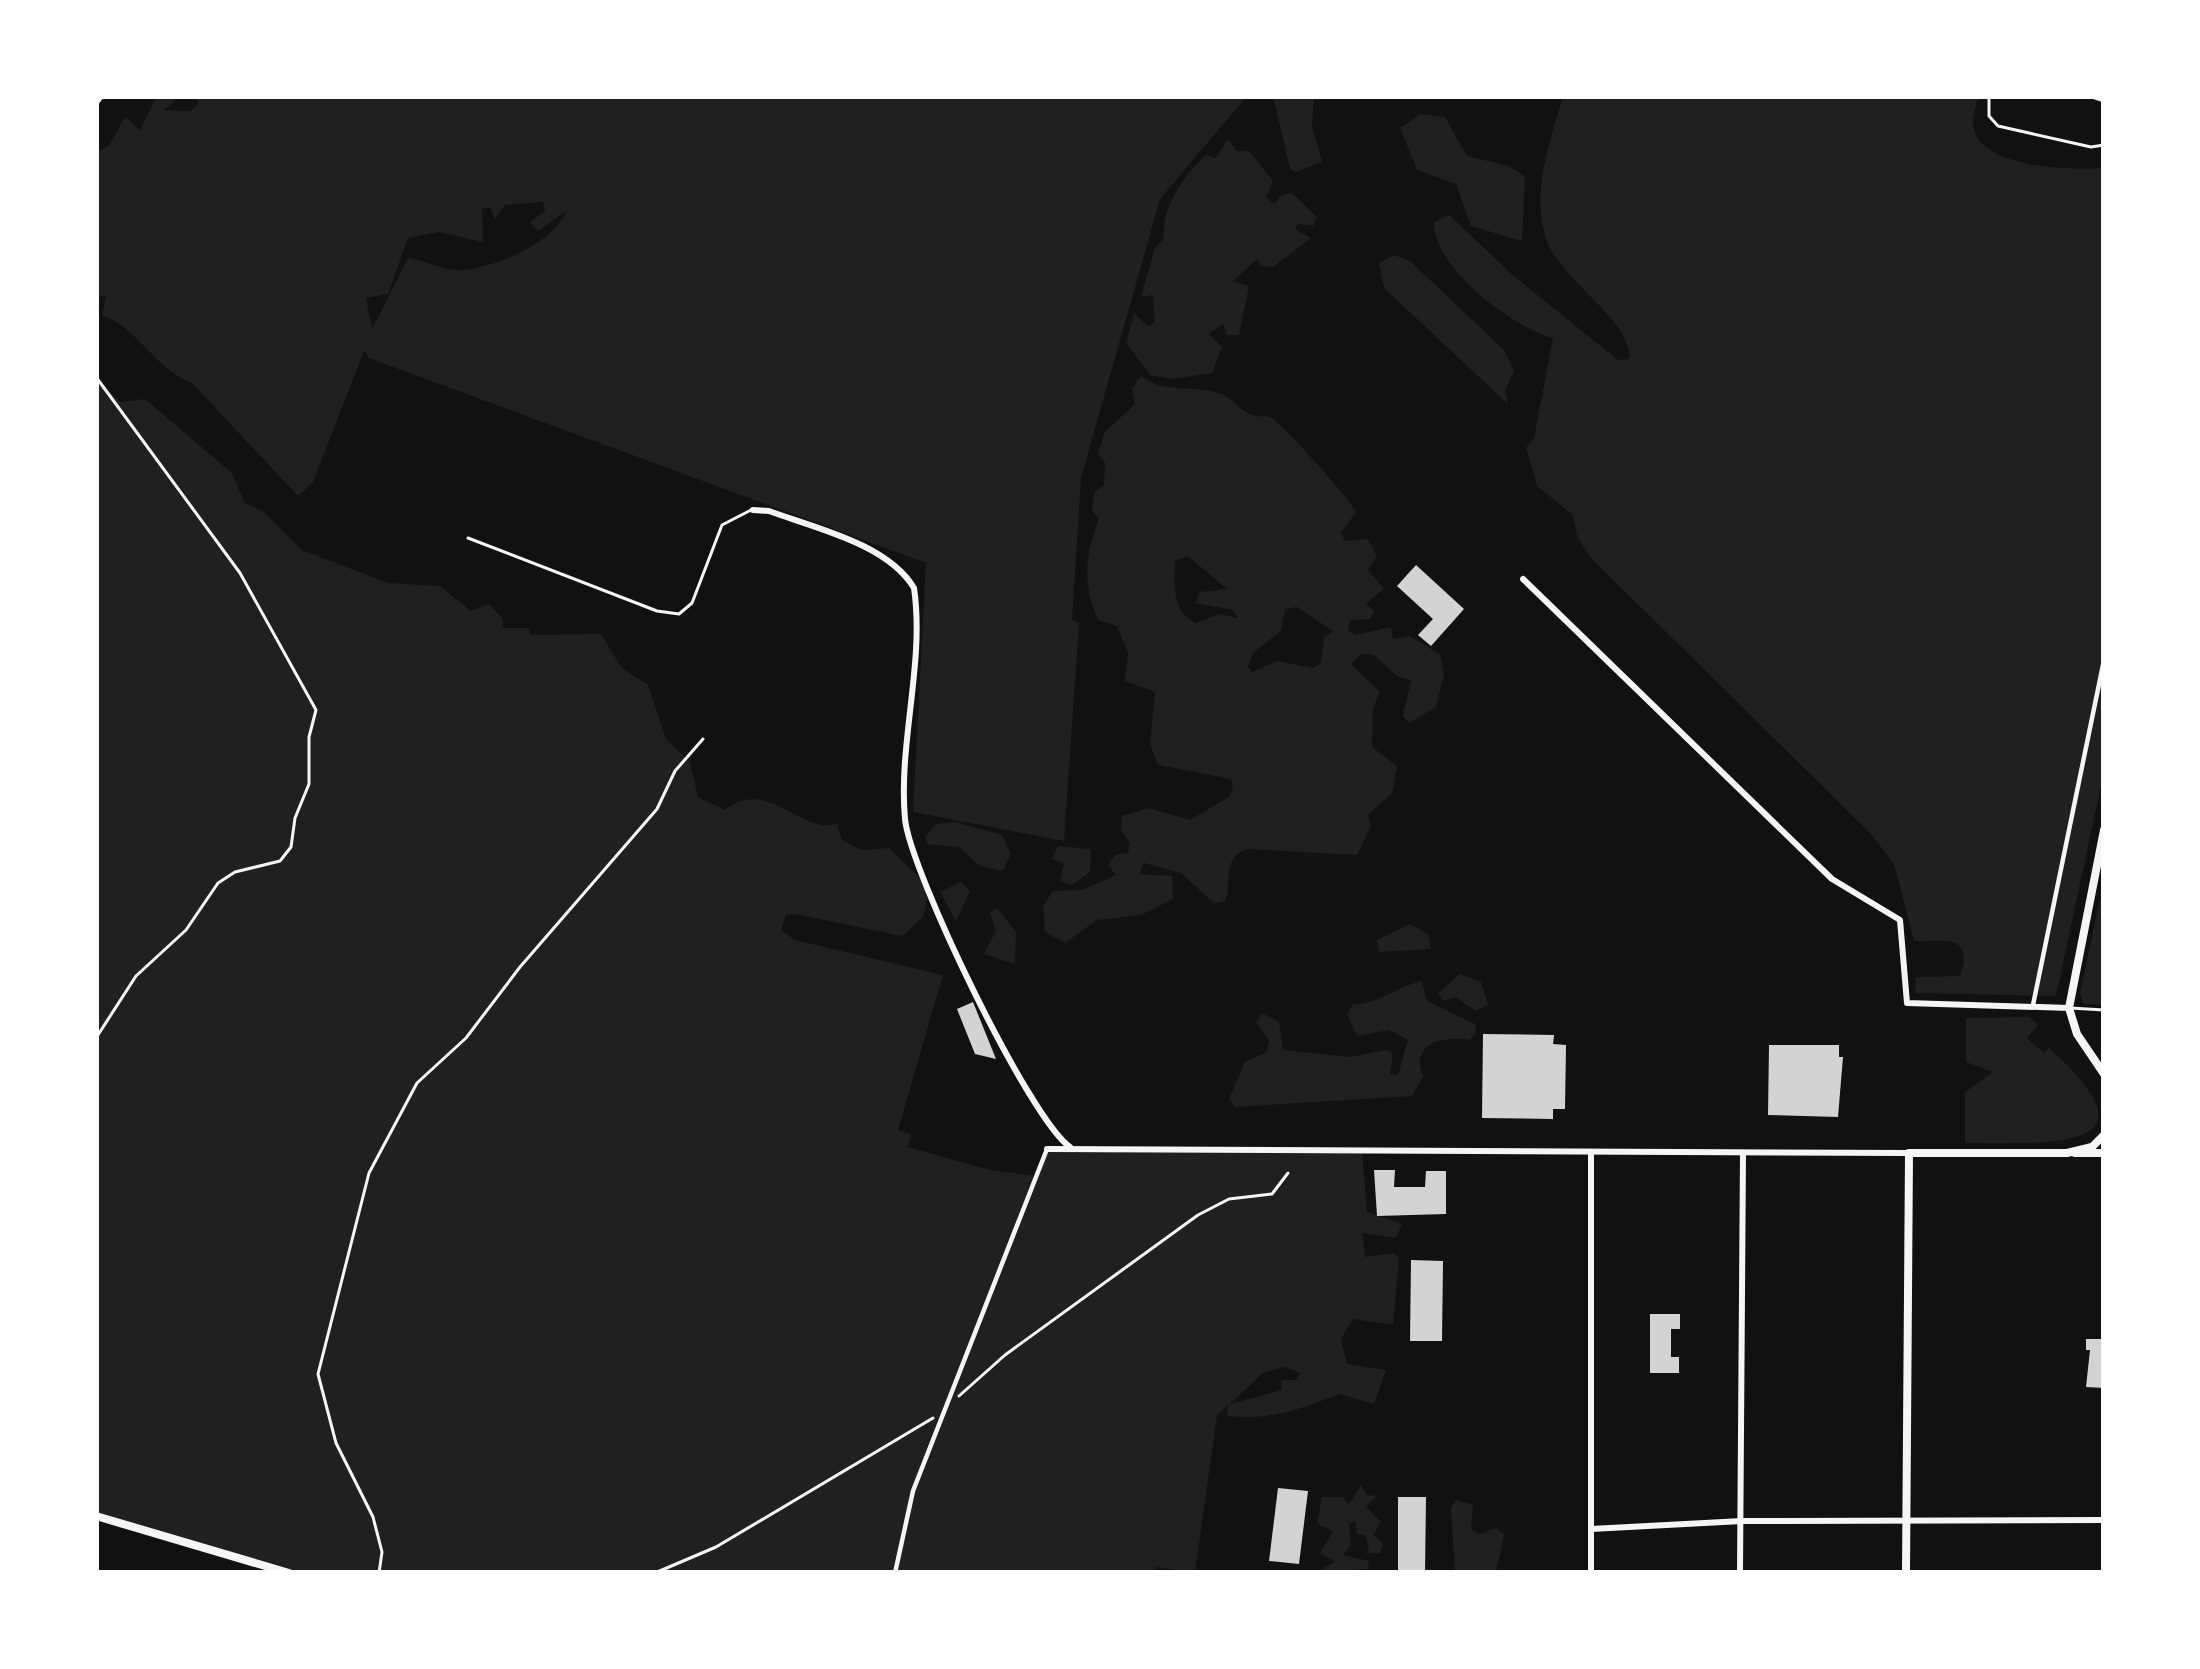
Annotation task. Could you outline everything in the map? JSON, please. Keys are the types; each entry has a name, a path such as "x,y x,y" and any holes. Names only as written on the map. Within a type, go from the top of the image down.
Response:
{"main road":[{"path":"2103,1070 2078,1034 2069,1008 2104,830"},
{"path":"2067,1153 2092,1147 2104,1135"},
{"path":"1906,1573 1909,1153 2104,1153"},
{"path":"96,1516 289,1573"}],"street":[{"path":"96,104 102,96"},
{"path":"753,510 770,511 865,550 896,567 914,588 904,795 911,847 938,918 1040,1109 1058,1138 1073,1149"},
{"path":"1522,579 1832,879 1900,920 1907,1003 2069,1008"},
{"path":"2033,1005 2104,660"},
{"path":"895,1573 913,1491 1046,1149 1909,1153"},
{"path":"1591,1153 1591,1573"},
{"path":"1740,1573 1743,1154"},
{"path":"1591,1529 1742,1521 2104,1520"}],"lane":[{"path":"1989,96 1989,116 1998,126 2091,147 2104,145"},
{"path":"2089,96 2104,101"},
{"path":"468,538 657,611 680,614 692,603 722,524 753,510"},
{"path":"2069,1008 2104,1010"}],"path":[{"path":"96,377 240,573 316,710 309,737 309,784 295,818 291,847 280,861 235,872 218,883 186,929 136,976 96,1038"},
{"path":"379,1573 382,1552 373,1517 344,1464 318,1374 369,1173 393,1118 417,1083 466,1038 520,967 657,809 675,771 703,739"},
{"path":"655,1573 716,1547 947,1408 1005,1355 1090,1299 1171,1233 1229,1199 1272,1194 1288,1173"}],"shaded area":[{"path":"157,96 180,96 164,110 190,111 199,104 196,96 1247,96 1160,199 1081,478 1072,620 1079,623 1064,841 913,812 926,563 369,358 364,351 313,482 298,496 192,383 102,315 106,296 96,297 96,152 109,146 125,117 140,130","holes":["543,202 545,211 530,222 538,231 566,211 538,242 492,264 456,270 408,258 372,329 366,298 388,294 408,238 439,232 483,242 482,209 490,207 495,219 505,205"]},
{"path":"1273,96 1314,96 1312,125 1322,162 1296,172 1290,169"},
{"path":"1563,96 1978,96 1973,125 1979,140 1991,151 2028,164 2104,168 2104,771 2056,996 1916,993 1915,977 1960,976 1964,961 1959,945 1914,941 1894,864 1871,834 1590,557 1577,536 1573,515 1537,486 1526,448 1534,438 1553,338 1517,322 1477,293 1446,258 1434,222 1449,215 1515,277 1618,360 1629,359 1620,331 1555,256 1542,223 1544,168"},
{"path":"1420,114 1445,117 1467,156 1509,166 1525,177 1522,241 1471,226 1456,184 1417,170 1400,128"},
{"path":"1228,139 1237,151 1249,151 1273,181 1266,198 1275,204 1280,196 1292,193 1317,217 1313,226 1298,224 1295,229 1311,238 1273,267 1261,266 1257,259 1233,281 1249,286 1239,335 1227,335 1223,324 1209,334 1222,347 1212,373 1172,379 1150,375 1126,343 1134,313 1148,326 1155,322 1153,295 1141,297 1155,248 1164,238 1166,215 1182,182 1206,155 1216,158"},
{"path":"1394,255 1410,261 1504,350 1514,371 1505,390 1508,404 1384,288 1379,263"},
{"path":"1141,376 1161,386 1211,391 1248,413 1277,422 1356,512 1341,533 1345,541 1368,539 1377,557 1368,570 1384,589 1366,603 1374,612 1370,619 1350,620 1348,631 1356,635 1391,627 1393,639 1409,636 1440,654 1444,675 1436,707 1409,723 1403,716 1411,680 1397,676 1374,655 1361,654 1351,664 1380,692 1373,708 1372,747 1397,766 1392,793 1368,815 1371,826 1357,855 1246,849 1230,865 1225,901 1214,903 1181,873 1144,863 1139,874 1172,876 1173,899 1141,915 1097,920 1065,943 1045,932 1043,906 1053,891 1083,890 1116,875 1108,865 1115,855 1128,853 1130,843 1121,830 1122,816 1149,808 1190,820 1229,797 1233,787 1231,779 1158,765 1150,744 1155,692 1125,681 1128,653 1117,626 1098,620 1089,594 1088,557 1099,519 1092,510 1095,491 1104,485 1105,463 1098,454 1104,433 1135,404 1132,388","holes":["1188,556 1227,589 1200,592 1195,603 1233,610 1238,618 1219,614 1196,623 1182,612 1176,597 1175,561","1297,607 1333,631 1324,637 1321,663 1313,668 1277,661 1252,672 1248,666 1254,652 1281,631 1285,609"]},
{"path":"96,381 121,402 145,399 232,473 245,503 264,512 302,550 388,583 440,586 471,611 489,604 502,618 503,628 528,628 531,635 601,634 621,667 648,685 666,739 690,762 698,797 725,810 740,801 769,802 809,821 837,824 842,840 861,850 889,848 922,880 928,894 923,917 902,936 795,914 786,915 781,930 795,940 943,975 898,1130 911,1134 908,1147 990,1170 1037,1176 1047,1149 1362,1151 1367,1212 1402,1224 1396,1238 1362,1233 1365,1257 1393,1253 1399,1258 1393,1325 1353,1319 1341,1339 1347,1364 1386,1370 1374,1404 1340,1394 1272,1415 1227,1416 1228,1405 1217,1415 1195,1573 1156,1567 1154,1573 289,1573 96,1516","holes":["1285,1367 1300,1373 1296,1380 1281,1380 1282,1390 1230,1404 1263,1373"]},
{"path":"955,822 1002,835 1011,853 1003,871 980,866 959,847 927,844 925,837 936,824"},
{"path":"1058,846 1091,849 1090,872 1072,885 1060,881 1064,864 1052,859"},
{"path":"2104,879 2104,1005 2084,1004 2080,994"},
{"path":"961,882 970,891 956,921 940,892"},
{"path":"997,908 1016,932 1015,964 984,954 996,931 990,913"},
{"path":"1410,924 1428,934 1431,949 1379,952 1377,940"},
{"path":"1460,974 1481,982 1488,1005 1476,1011 1455,997 1444,1001 1438,993"},
{"path":"1422,981 1427,1001 1475,1024 1476,1033 1470,1040 1449,1039 1425,1049 1420,1065 1423,1076 1412,1096 1235,1107 1229,1099 1245,1062 1267,1052 1269,1040 1256,1023 1262,1013 1279,1022 1283,1050 1350,1057 1386,1050 1393,1054 1390,1074 1398,1075 1408,1040 1389,1030 1357,1036 1347,1014 1353,1004 1371,1002"},
{"path":"2029,1017 2038,1025 2027,1038 2044,1053 2049,1048 2083,1083 2097,1108 2096,1125 2058,1141 1965,1143 1965,1092 1993,1072 1966,1062 1966,1018"},
{"path":"1361,1485 1367,1495 1376,1496 1366,1507 1381,1522 1373,1535 1383,1543 1380,1553 1369,1553 1366,1536 1357,1534 1355,1521 1349,1524 1351,1545 1343,1555 1369,1561 1368,1569 1315,1573 1335,1562 1320,1553 1333,1531 1317,1524 1322,1497 1342,1497 1349,1504"},
{"path":"1456,1500 1473,1505 1471,1529 1480,1534 1496,1528 1504,1534 1496,1573 1455,1573 1451,1508"}],"building":[{"path":"1416,565 1464,609 1431,646 1418,635 1433,619 1397,586"},
{"path":"973,1002 996,1059 975,1054 957,1009"},
{"path":"1483,1034 1554,1035 1553,1044 1566,1045 1565,1109 1553,1109 1553,1119 1482,1118"},
{"path":"1769,1045 1839,1045 1839,1057 1843,1057 1838,1117 1768,1115"},
{"path":"1374,1170 1395,1170 1394,1187 1425,1187 1426,1171 1446,1171 1446,1214 1377,1216"},
{"path":"1411,1260 1443,1261 1442,1341 1410,1341"},
{"path":"1650,1314 1680,1314 1680,1329 1671,1329 1671,1357 1679,1357 1679,1373 1650,1373"},
{"path":"2086,1339 2104,1339 2104,1388 2086,1387 2090,1350 2086,1350"},
{"path":"1278,1488 1308,1491 1299,1564 1269,1561"},
{"path":"1398,1497 1426,1497 1425,1573 1398,1573"}]}
